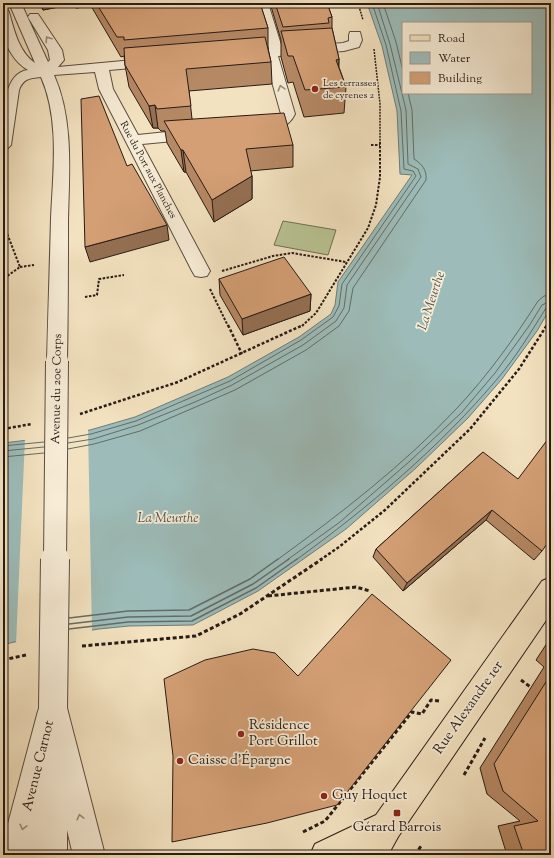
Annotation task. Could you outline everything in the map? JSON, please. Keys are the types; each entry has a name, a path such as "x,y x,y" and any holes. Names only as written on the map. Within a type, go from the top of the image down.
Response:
{"main road":[{"name":"Rue Alexandre 1er","path":"371,855 386,826 463,718 551,590"},
{"name":"Rue Alexandre 1er","path":"326,855 386,826"}],"street":[{"name":"Avenue du 20e Corps","path":"15,3 46,72 56,102 59,119 61,158 53,708"},
{"path":"25,3 55,50 57,60 46,72"},
{"path":"246,129 269,127 281,122 288,114 262,3"},
{"path":"3,12 9,32 21,57 28,65 46,72"},
{"path":"224,56 350,46 354,44 356,40 354,35"},
{"path":"3,144 12,90 16,80 25,74 170,61"},
{"name":"Rue du Port aux Planches","path":"101,67 106,89 202,274"},
{"path":"132,140 208,133"},
{"path":"51,855 53,708"},
{"name":"Avenue Carnot","path":"19,855 21,835 53,708"},
{"name":"Avenue Carnot","path":"53,708 89,855"}],"path":[{"path":"358,3 365,25"},
{"path":"80,415 178,382 275,340 302,326 316,313 368,228 376,205 380,177 380,104 372,45"},
{"path":"371,145 380,145"},
{"path":"3,223 20,267"},
{"path":"242,354 202,274 273,256 292,253 308,257 325,258 346,262"},
{"path":"3,279 20,267 34,265"},
{"path":"85,297 97,295 99,279 124,275"},
{"path":"75,647 196,636 240,614 268,596 339,547 385,510 470,429 519,369 551,319"},
{"path":"3,429 34,423"},
{"path":"268,596 356,587 370,591"},
{"path":"3,660 29,654"},
{"path":"518,678 534,690"},
{"path":"303,832 325,821 412,712 422,714 431,700 439,701 444,696"},
{"path":"415,855 421,846"}],"green space":[{"path":"283,221 336,230 328,255 274,245"}],"water":[{"name":"La Meurthe","path":"367,3 551,3 551,307 537,331 502,379 468,418 416,468 346,529 258,591 193,625 129,626 99,629 3,645 3,443 45,438 90,430 135,417 228,377 299,337 331,314 335,305 338,282 412,175 400,174 397,111 382,46"}],"pier":[{"path":"88,428 92,632 16,644 25,438"}],"building":[{"path":"96,3 260,3 268,28 124,40 124,37 117,37"},
{"path":"275,3 327,3 332,17 328,18 329,23 283,27"},
{"path":"332,28 339,59 336,60 346,87 305,90 293,56 288,56 281,31"},
{"path":"265,37 271,62 186,69 191,106 157,109 155,105 149,106 125,65 124,48"},
{"path":"99,96 127,166 132,164 167,225 85,247 81,99"},
{"path":"284,113 293,145 246,149 252,176 212,200 164,121"},
{"path":"284,257 311,294 242,319 219,279"},
{"path":"551,435 551,538 542,551 492,510 407,583 376,549 483,452 518,479"},
{"path":"372,594 451,660 337,805 267,823 172,842 173,756 164,679 205,660 253,649 275,653 298,676"},
{"path":"551,674 551,855 524,855 514,826 538,821 503,791 494,764"}],"place":[{"name":"Les terrasses de cyrenes 2","path":"315,89"},
{"name":"Résidence Port Grillot","path":"241,734"},
{"name":"Caisse d'Épargne","path":"180,761"},
{"name":"Guy Hoquet","path":"324,796"},
{"name":"Gérard Barrois","path":"397,813"}]}
